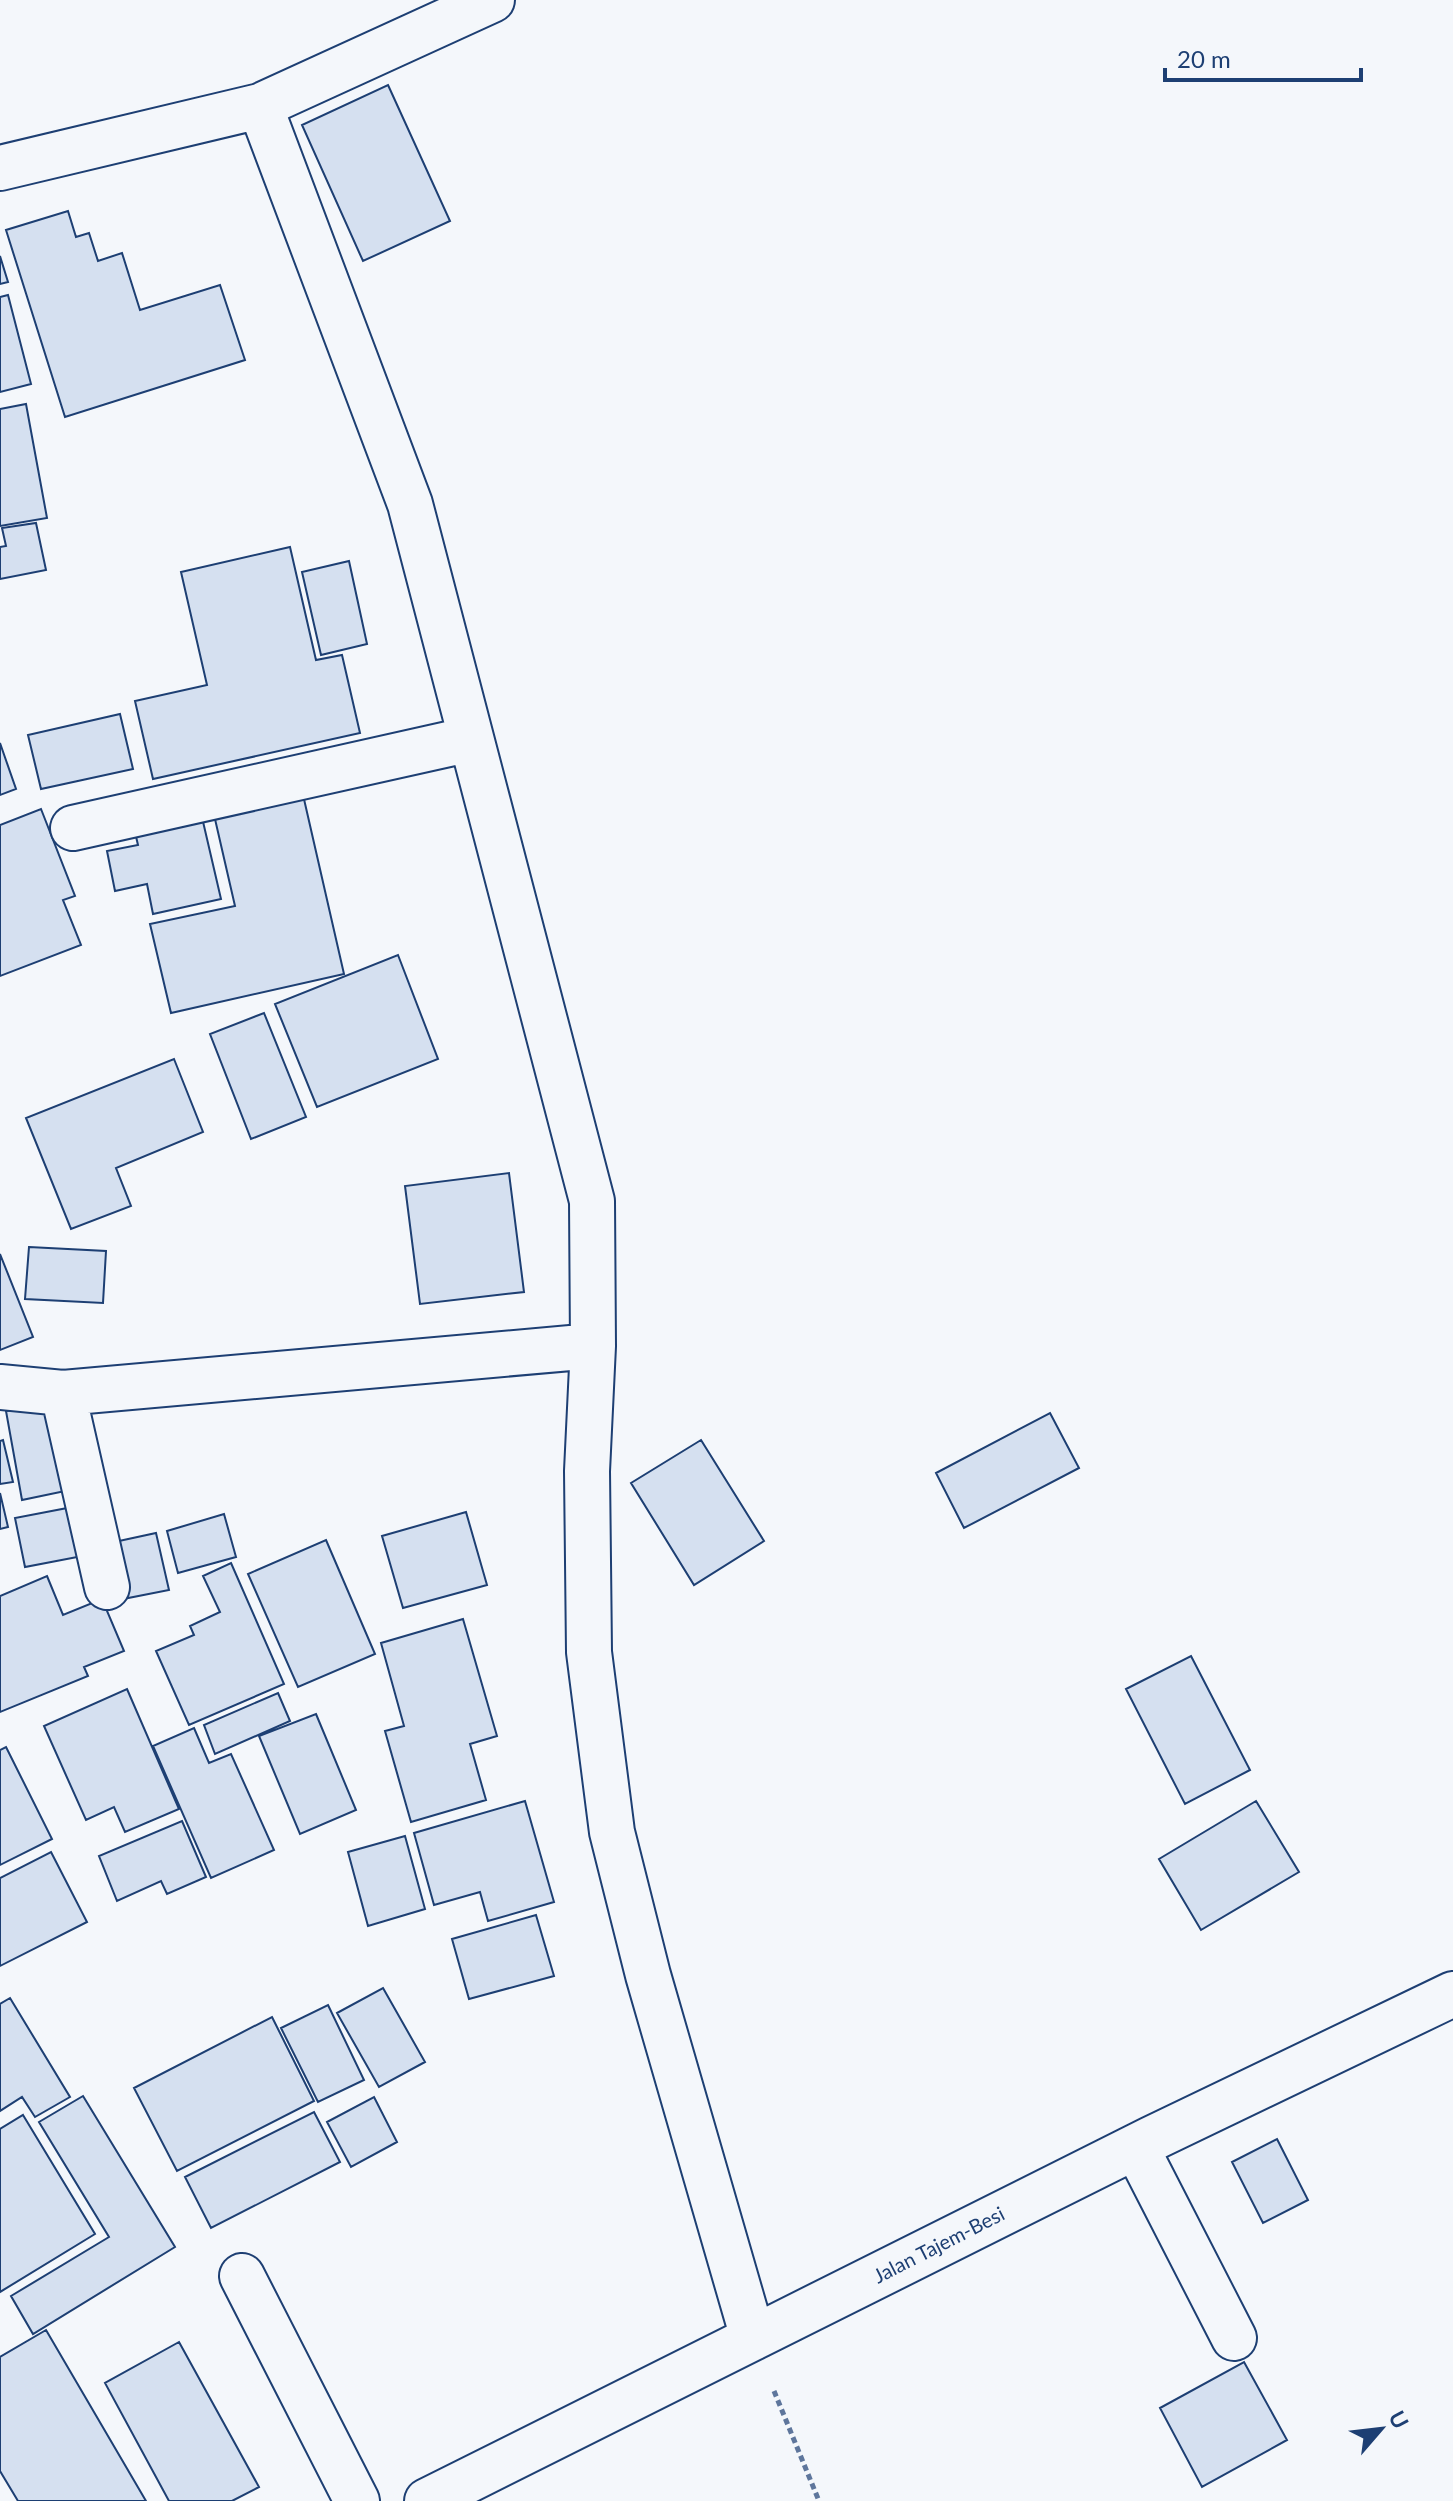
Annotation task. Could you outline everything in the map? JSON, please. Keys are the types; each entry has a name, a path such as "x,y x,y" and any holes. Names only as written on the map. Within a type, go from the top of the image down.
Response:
{"street":[{"path":"0,168 260,106 492,0"},
{"path":"260,106 410,504 592,1201 593,1346 587,1471 589,1652 612,1832 648,1975 753,2338"},
{"path":"73,828 471,739"},
{"path":"0,1387 63,1393 593,1346"},
{"path":"63,1393 107,1587"},
{"name":"Jalan Tajem-Besi","path":"427,2501 1136,2147 1453,1994"},
{"path":"1136,2147 1234,2338"},
{"path":"242,2276 357,2501"}],"path":[{"path":"753,2338 819,2501"}],"building":[{"path":"388,85 450,221 363,261 302,125"},
{"path":"68,211 76,237 89,233 98,261 122,253 140,310 220,285 245,360 65,417 6,230"},
{"path":"0,256 8,282 0,284"},
{"path":"8,295 31,384 0,392 0,297"},
{"path":"26,404 47,518 0,526 0,409"},
{"path":"36,523 46,570 0,579 0,547 6,546 2,528"},
{"path":"290,547 316,660 342,655 360,733 153,779 135,701 207,685 181,572"},
{"path":"349,561 367,644 321,655 302,572"},
{"path":"120,714 133,769 41,789 28,735"},
{"path":"0,743 16,789 0,795"},
{"path":"301,786 344,974 171,1013 150,924 235,906 212,806"},
{"path":"41,809 75,896 63,900 81,945 0,976 0,825"},
{"path":"201,813 221,899 153,914 147,884 115,891 107,851 138,845 134,828"},
{"path":"398,955 438,1059 317,1107 275,1004"},
{"path":"264,1013 306,1117 251,1139 210,1034"},
{"path":"174,1059 203,1132 116,1168 131,1206 71,1229 26,1118"},
{"path":"509,1173 524,1292 420,1304 405,1186"},
{"path":"29,1247 106,1251 103,1303 25,1299"},
{"path":"0,1254 33,1337 0,1350"},
{"path":"55,1403 70,1490 22,1500 6,1411"},
{"path":"1050,1413 1079,1468 964,1528 936,1473"},
{"path":"3,1440 13,1482 0,1484 0,1441"},
{"path":"701,1440 764,1541 694,1585 631,1483"},
{"path":"0,1493 8,1527 0,1529"},
{"path":"83,1505 93,1554 25,1567 15,1518"},
{"path":"466,1512 487,1585 403,1608 382,1536"},
{"path":"224,1514 236,1557 178,1573 167,1531"},
{"path":"156,1533 169,1590 118,1600 105,1544"},
{"path":"326,1540 375,1654 298,1687 248,1574"},
{"path":"231,1563 284,1684 189,1725 156,1651 194,1635 190,1626 220,1612 203,1576"},
{"path":"47,1576 63,1615 102,1599 124,1651 84,1667 88,1676 0,1712 0,1596"},
{"path":"463,1619 497,1736 470,1744 486,1800 411,1822 385,1731 404,1726 381,1643"},
{"path":"1191,1656 1250,1770 1185,1804 1126,1689"},
{"path":"127,1689 179,1809 125,1832 114,1807 86,1820 44,1726"},
{"path":"278,1693 290,1721 215,1754 204,1725"},
{"path":"316,1714 356,1810 300,1834 259,1736"},
{"path":"194,1728 209,1763 231,1754 274,1850 211,1878 153,1746"},
{"path":"6,1747 52,1839 0,1865 0,1750"},
{"path":"525,1801 554,1902 488,1921 480,1892 434,1905 414,1833"},
{"path":"1256,1801 1299,1872 1201,1930 1159,1859"},
{"path":"182,1821 206,1877 167,1894 161,1881 117,1901 99,1856"},
{"path":"405,1836 425,1909 368,1926 348,1852"},
{"path":"51,1852 87,1922 0,1966 0,1878"},
{"path":"536,1915 554,1976 469,1999 452,1939"},
{"path":"383,1988 425,2062 379,2087 337,2013"},
{"path":"10,1998 70,2097 35,2117 22,2097 0,2111 0,2004"},
{"path":"328,2005 364,2080 318,2102 281,2028"},
{"path":"272,2017 314,2101 177,2171 134,2088"},
{"path":"83,2096 175,2247 33,2334 11,2296 109,2237 39,2122"},
{"path":"374,2097 397,2142 351,2167 327,2122"},
{"path":"314,2112 340,2162 211,2228 185,2177"},
{"path":"23,2115 95,2234 0,2292 0,2129"},
{"path":"1277,2139 1308,2200 1263,2223 1232,2162"},
{"path":"46,2330 146,2501 18,2501 0,2471 0,2357"},
{"path":"179,2342 259,2487 232,2501 169,2501 105,2383"},
{"path":"1244,2362 1287,2440 1202,2487 1160,2408"}]}
